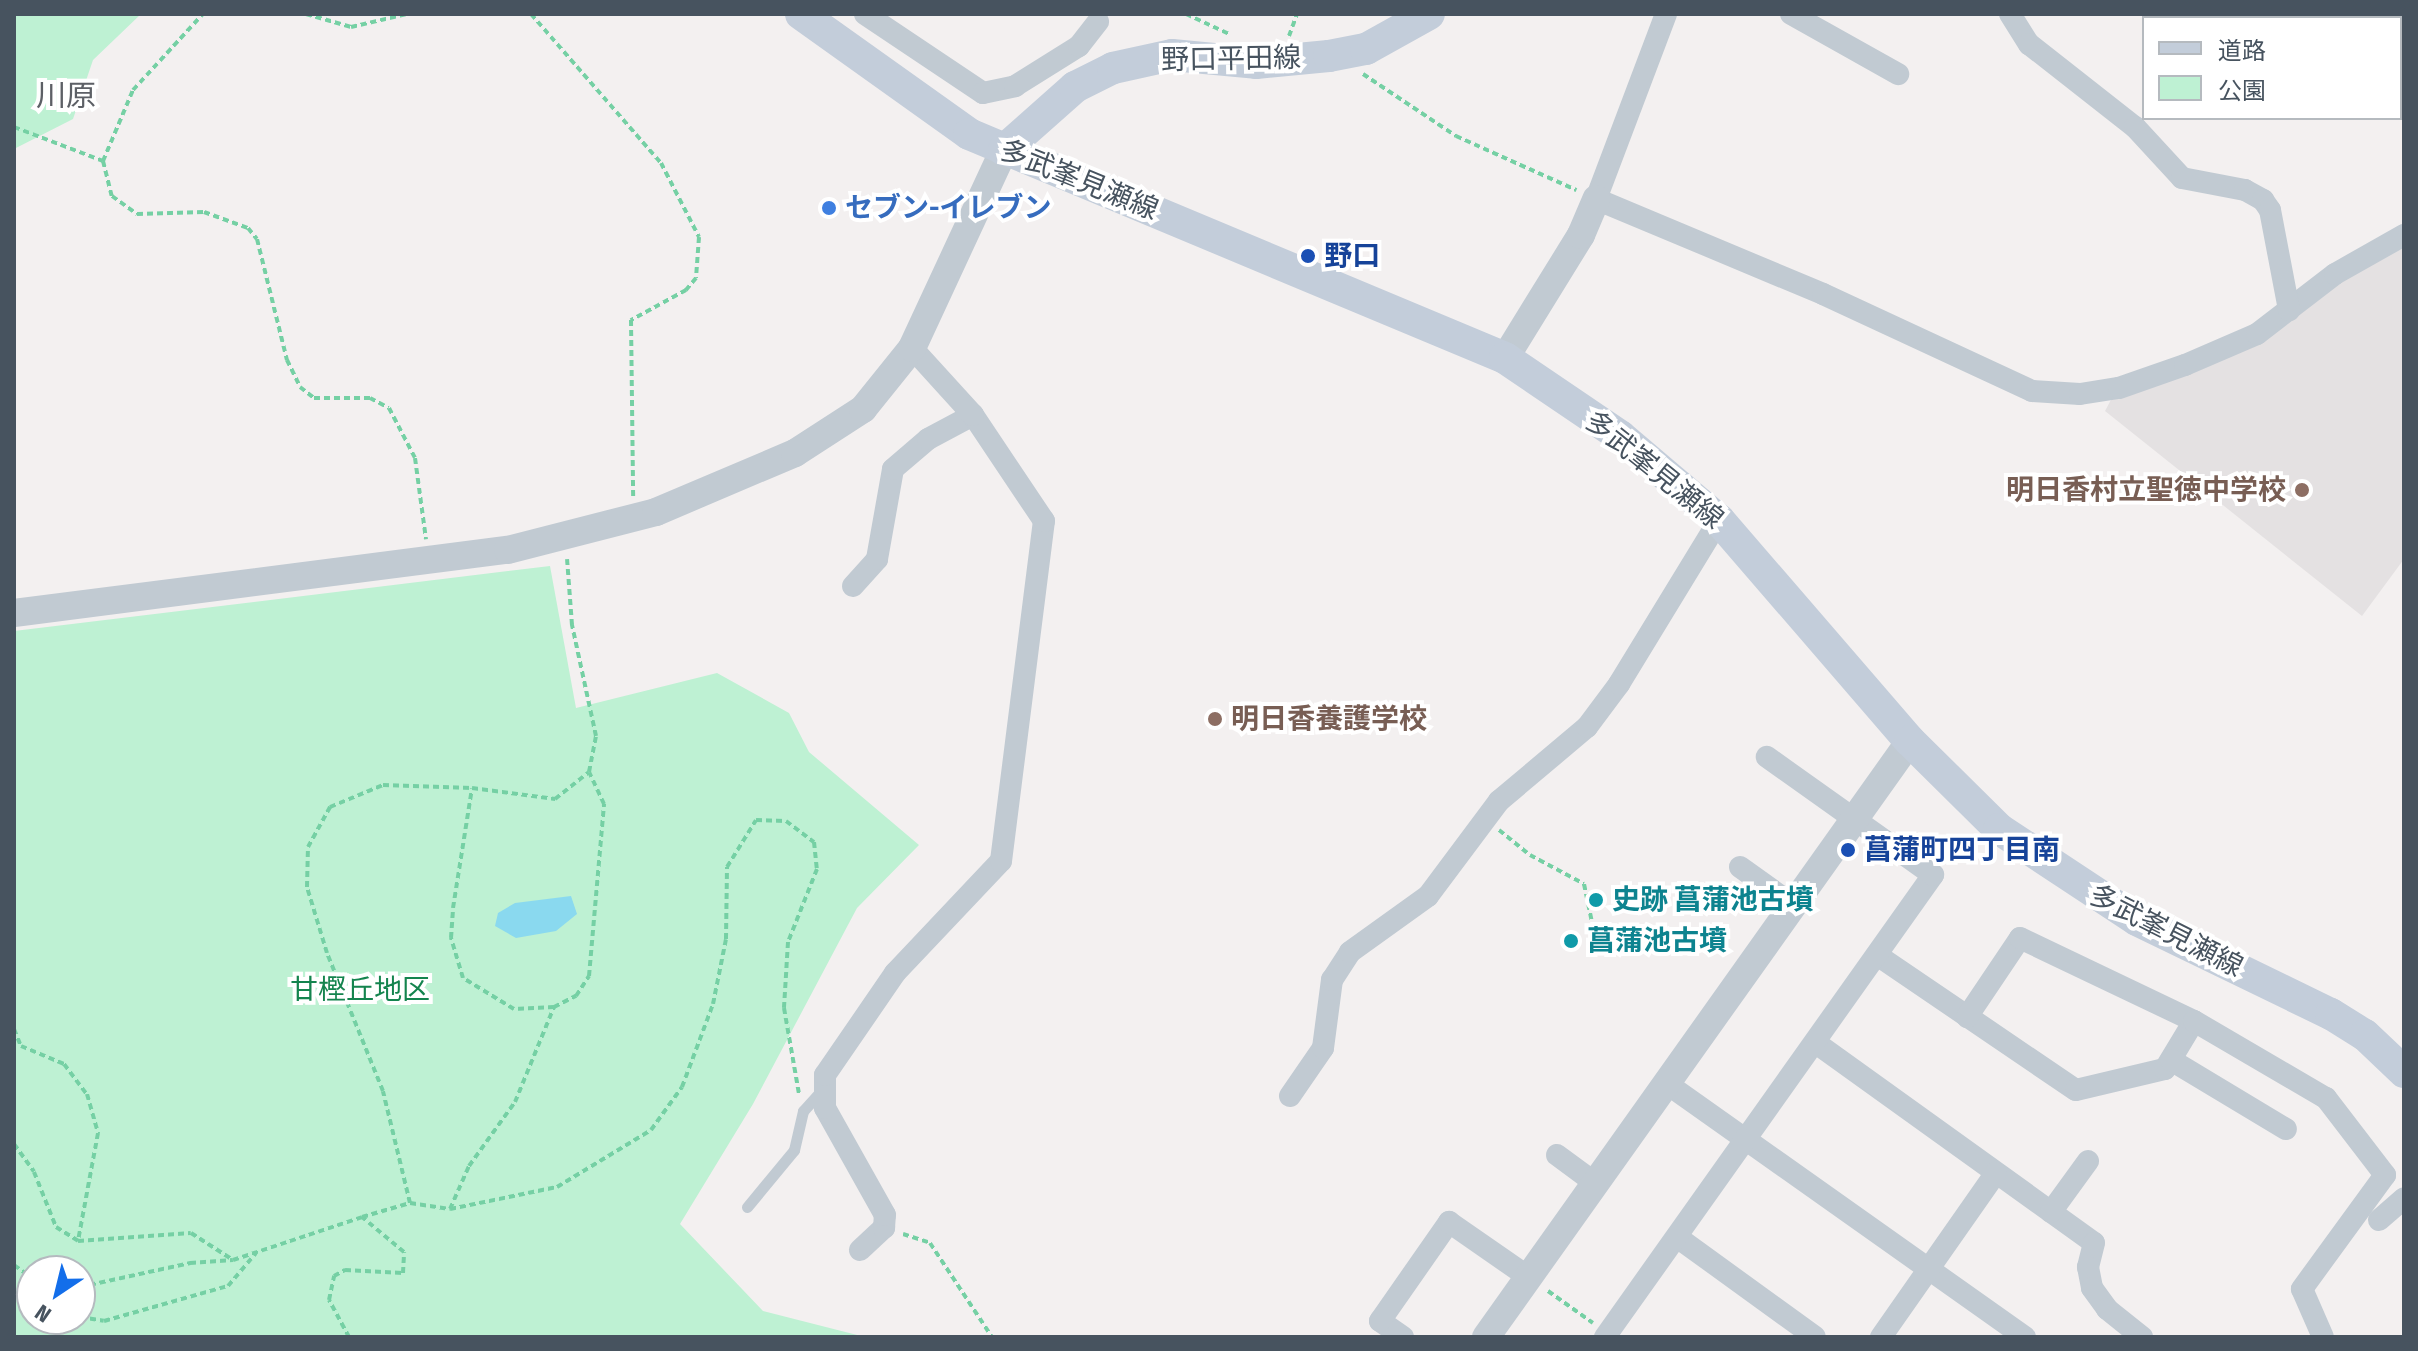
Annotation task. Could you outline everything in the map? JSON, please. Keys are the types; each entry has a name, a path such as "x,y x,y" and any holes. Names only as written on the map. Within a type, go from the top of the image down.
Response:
{"main road":[{"name":"野口平田線","path":"1004,150 1040,114 1113,68 1172,55 1256,63 1329,56 1366,49 1429,14"},
{"name":"多武峯見瀬線","path":"819,19 969,134 1505,358 1620,436 1719,520 1910,741 1999,829 2054,870 2137,920 2331,1014 2365,1035 2404,1072"}],"street":[{"path":"865,14 983,93 1015,86 1079,46 1098,22"},
{"path":"1505,358 1581,235 1666,14"},
{"path":"1791,14 1898,74"},
{"path":"2010,14 2029,44 2135,127 2182,178 2245,190 2263,200 2270,210 2289,310"},
{"path":"14,613 434,561 566,537 637,518 795,453 841,427 881,390 912,348 1004,150"},
{"path":"1596,199 2032,391 2080,394 2119,388 2257,334 2361,257 2404,235"},
{"path":"860,1250 884,1228 885,1215 825,1108 825,1075 895,973 1001,861 1044,521 973,415 912,348"},
{"path":"853,586 877,559 893,469 928,439 973,415"},
{"path":"1290,1096 1323,1048 1332,980 1350,952 1428,896 1499,801 1587,727 1619,684 1719,520"},
{"path":"1486,1337 1910,741"},
{"path":"1608,1336 1933,875 1767,757"},
{"path":"1740,867 1793,905"},
{"path":"1967,1017 2020,938 2194,1021 2326,1098 2385,1175 2302,1289 2323,1337"},
{"path":"1877,955 2076,1090 2165,1069 2194,1021"},
{"path":"1816,1043 2094,1243 2088,1267 2092,1288 2107,1309 2142,1337"},
{"path":"2171,1060 2286,1129"},
{"path":"1666,1083 1929,1269 2001,1330 2025,1337"},
{"path":"1557,1155 1595,1183"},
{"path":"2051,1212 2088,1161"},
{"path":"1881,1337 1996,1173"},
{"path":"2379,1220 2404,1198"},
{"path":"1403,1337 1380,1321 1449,1222 1528,1277"},
{"path":"1677,1237 1815,1337"}],"lane":[{"path":"747,1207 794,1150 803,1111 825,1086"}],"path":[{"path":"203,14 133,90 103,161 112,196 137,214 204,212 248,228 261,253 287,360 300,387 314,398 370,398 389,408 415,458 421,523 434,561"},
{"path":"265,14 306,14 351,27 407,14"},
{"path":"531,14 661,163 699,237 696,278 686,290 631,320 632,491 637,518"},
{"path":"1186,14 1236,37"},
{"path":"1285,46 1297,14"},
{"path":"1362,73 1456,136 1596,199"},
{"path":"14,127 103,161"},
{"path":"472,788 451,938 463,978 514,1009 554,1007 576,996 589,976 604,804 589,772 596,736 572,625 566,537"},
{"path":"410,1203 383,1091 327,953 307,887 308,847 330,807 383,785 472,788 555,799 589,772"},
{"path":"96,1284 190,1263 233,1260 410,1203 450,1209 557,1187 651,1130 682,1087 713,1004 726,939 727,867 756,820 786,821 814,842 817,869 788,942 784,1008 803,1111"},
{"path":"1496,828 1530,855 1584,884 1593,927"},
{"path":"450,1209 469,1166 515,1102 554,1007"},
{"path":"14,1029 21,1046 64,1064 87,1094 98,1133 78,1241"},
{"path":"14,1144 34,1172 56,1227 78,1241 191,1233 233,1260"},
{"path":"349,1337 329,1300 334,1276 345,1270 403,1273 404,1252 362,1217"},
{"path":"884,1228 930,1243 992,1337"},
{"path":"96,1320 104,1321 228,1286 258,1252"},
{"path":"1528,1277 1608,1336"}],"shaded area":[{"name":"明日香村立聖徳中学校","path":"2404,245 2404,559 2362,616 2105,411 2113,396 2164,379"}],"green space":[{"path":"14,14 141,14 93,60 73,119 14,149"},
{"name":"甘樫丘地区","path":"550,566 576,708 717,673 789,713 809,752 919,845 857,908 753,1104 680,1224 763,1311 865,1337 14,1337 14,631"}],"water":[{"path":"571,896 577,914 556,931 516,938 495,926 498,913 515,903"}],"place":[{"name":"セブン-イレブン","path":"829,208"},
{"name":"野口","path":"1308,256"},
{"name":"明日香村立聖徳中学校","path":"2302,490"},
{"name":"明日香養護学校","path":"1215,719"},
{"name":"菖蒲町四丁目南","path":"1848,850"},
{"name":"史跡 菖蒲池古墳","path":"1596,900"},
{"name":"菖蒲池古墳","path":"1571,941"}],"district":[{"name":"川原","path":"66,96"}]}
